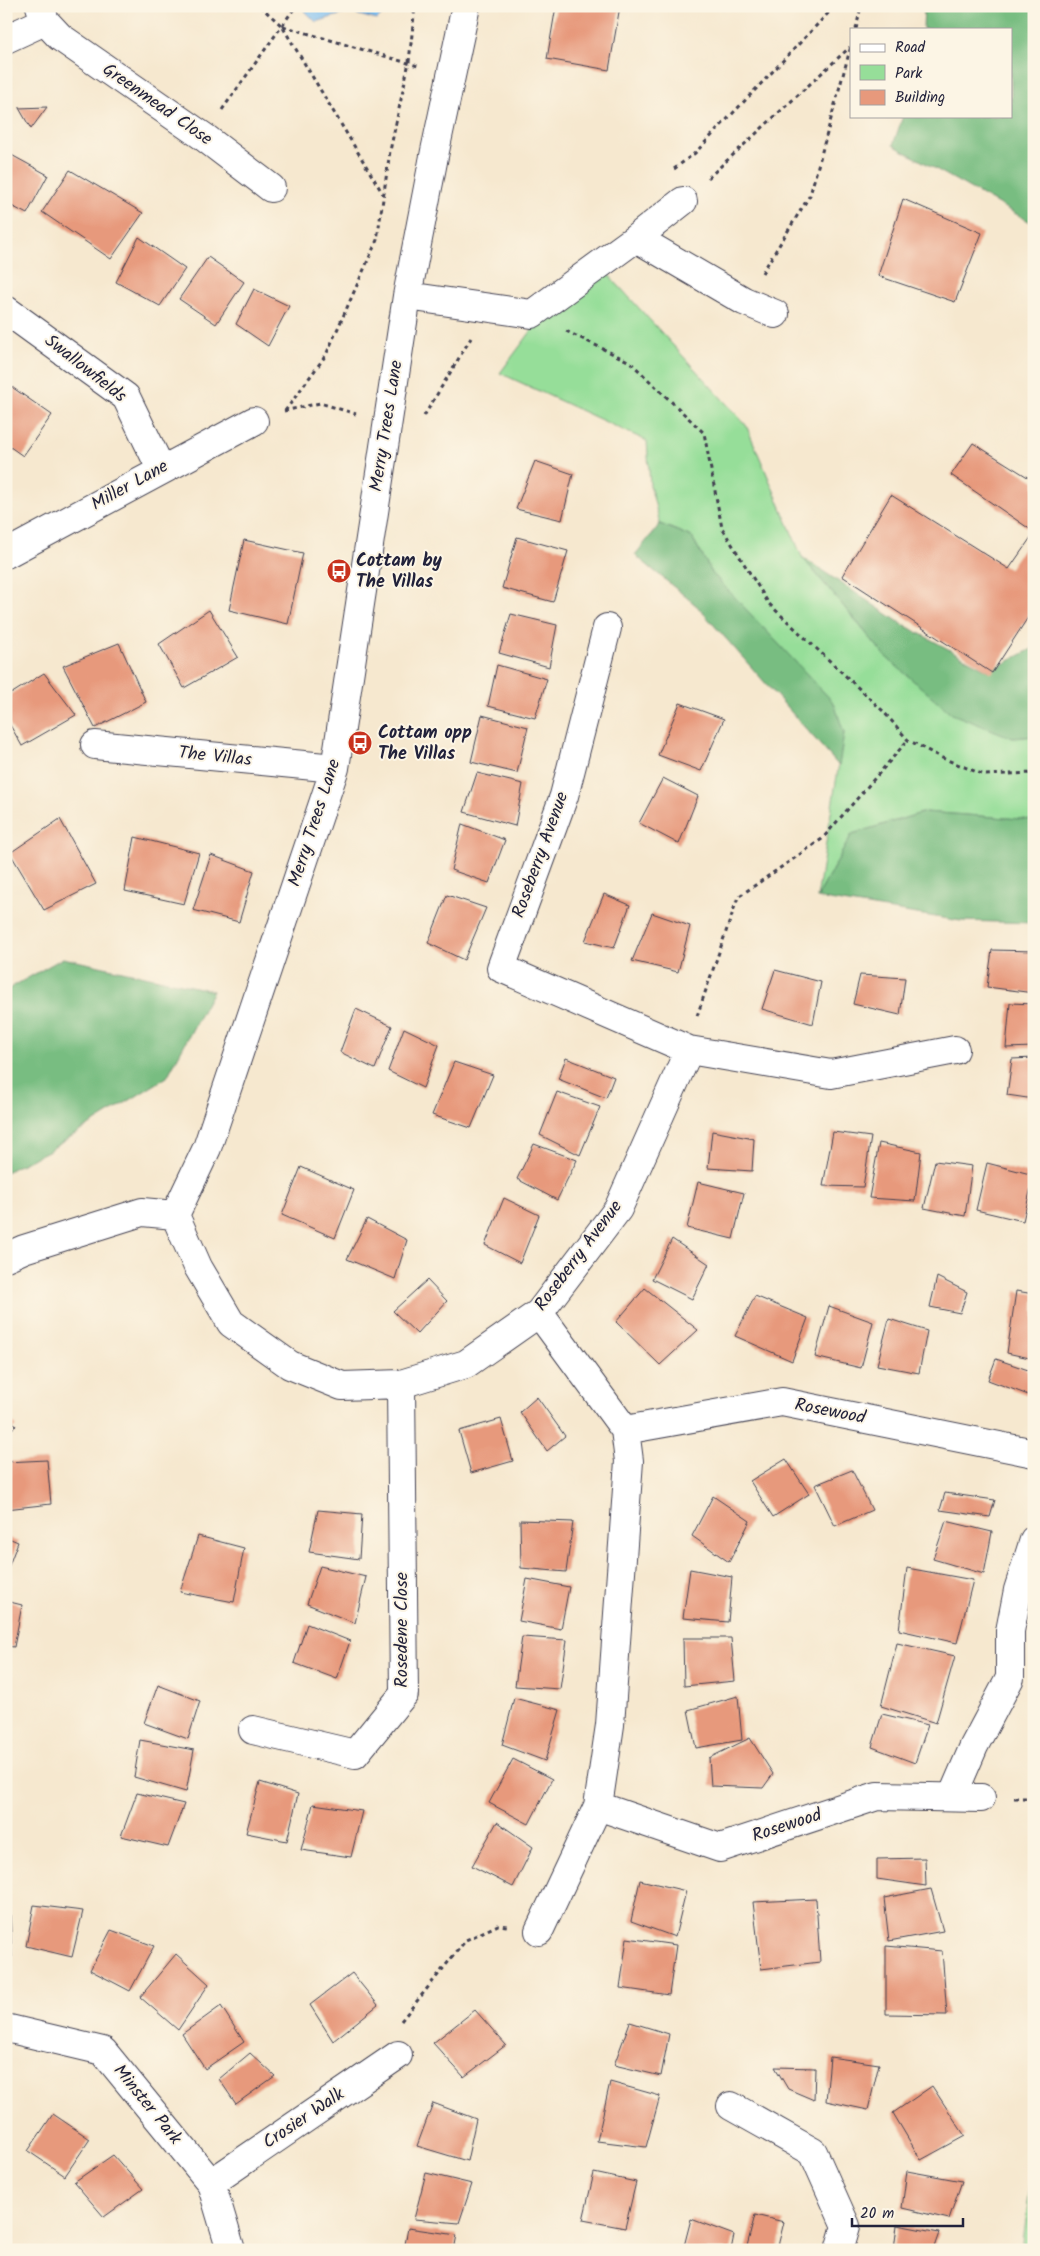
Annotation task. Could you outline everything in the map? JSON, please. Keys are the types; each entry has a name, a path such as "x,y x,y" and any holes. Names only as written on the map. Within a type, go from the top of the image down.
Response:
{"street":[{"name":"Merry Trees Lane","path":"175,1215 207,1148 335,768 407,296 466,6"},
{"name":"Greenmead Close","path":"6,39 43,14 60,37 204,137 271,188"},
{"path":"407,296 532,314 683,201"},
{"path":"636,238 744,301 775,314"},
{"name":"Swallowfields","path":"6,310 126,397 161,469"},
{"name":"Miller Lane","path":"6,554 161,469 254,421"},
{"name":"Roseberry Avenue","path":"607,628 564,796 500,968 689,1050 831,1074 955,1050"},
{"name":"The Villas","path":"95,745 335,768"},
{"name":"Roseberry Avenue","path":"175,1215 198,1267 231,1323 290,1365 342,1386 401,1384 466,1364 539,1313 618,1209 689,1050"},
{"path":"6,1257 24,1249 142,1212 175,1215"},
{"path":"539,1313 625,1430 629,1461 611,1715 598,1806 539,1931"},
{"name":"Rosedene Close","path":"253,1730 355,1754 404,1694 401,1384"},
{"name":"Rosewood","path":"625,1430 782,1402 1034,1453"},
{"path":"952,1797 974,1746 1010,1678 1010,1631 1018,1590 1034,1540"},
{"name":"Rosewood","path":"598,1806 720,1848 877,1796 981,1798"},
{"name":"Minster Park","path":"6,2028 103,2051 210,2183 231,2250"},
{"name":"Crosier Walk","path":"210,2183 398,2055"},
{"path":"731,2106 813,2152 846,2226 839,2250"}],"path":[{"path":"260,6 282,26 383,194"},
{"path":"204,137 296,6"},
{"path":"285,411 326,355 377,240 390,151 409,62 415,6"},
{"path":"671,170 695,153 835,6"},
{"path":"856,28 861,6"},
{"path":"282,26 409,62"},
{"path":"683,201 850,47"},
{"path":"744,301 810,195 850,50"},
{"path":"532,314 630,362 704,433 722,528 769,604 883,711 908,740 940,757 984,775 1034,773"},
{"path":"689,1050 699,1007 738,897 822,839 908,740"},
{"path":"398,2055 396,2028 466,1940 498,1925 539,1931"}],"green space":[{"path":"924,6 1034,6 1034,224 893,145 902,118 1012,118 1012,28 923,28"},
{"path":"606,272 746,425 802,557 887,658 1013,738 1034,736 1034,820 925,812 852,834 817,898 844,733 740,604 712,573 692,537 660,524 650,485 647,441 500,373 538,322"},
{"path":"660,524 692,537 712,573 834,703 844,733 839,766 697,606 635,555"},
{"path":"802,557 902,624 989,671 1034,648 1034,736 1013,738 952,714 887,658"},
{"path":"925,812 1034,820 1034,923 961,921 817,898 852,834"},
{"path":"63,958 213,991 167,1077 48,1151 6,1172 6,992"},
{"path":"1034,2155 1034,2250 1022,2250"}],"water":[{"path":"305,6 391,6 377,20 349,12 316,22 305,11"}],"building":[{"path":"556,6 620,6 609,70 547,59"},
{"path":"47,107 31,129 19,108"},
{"path":"6,152 48,175 27,214 6,203"},
{"path":"70,170 143,213 111,259 42,212"},
{"path":"903,199 982,233 955,302 878,276"},
{"path":"139,237 185,269 160,306 116,282"},
{"path":"208,257 244,282 216,324 179,299"},
{"path":"254,289 289,306 268,346 236,324"},
{"path":"6,383 52,415 23,456 6,444"},
{"path":"973,443 1034,481 1034,532 951,475"},
{"path":"535,461 573,474 562,520 516,509"},
{"path":"891,495 1009,569 1034,533 1034,608 992,673 842,576"},
{"path":"517,537 568,551 553,602 502,588"},
{"path":"244,540 303,553 288,624 229,610"},
{"path":"209,610 238,657 184,688 159,644"},
{"path":"511,614 557,625 549,667 499,653"},
{"path":"119,643 146,702 95,728 63,666"},
{"path":"497,665 547,679 535,718 488,706"},
{"path":"44,673 76,715 22,746 6,718 6,697"},
{"path":"680,703 724,719 701,771 658,755"},
{"path":"482,715 528,727 517,773 471,762"},
{"path":"477,773 523,784 515,826 464,812"},
{"path":"663,778 698,796 679,844 639,823"},
{"path":"60,819 96,884 44,910 10,853"},
{"path":"462,824 505,840 489,883 451,870"},
{"path":"135,837 199,853 184,904 125,891"},
{"path":"211,855 254,871 239,922 193,910"},
{"path":"604,894 630,905 614,948 585,941"},
{"path":"447,895 486,908 464,960 428,943"},
{"path":"652,913 690,926 678,972 632,961"},
{"path":"992,950 1034,951 1034,993 987,987"},
{"path":"775,970 821,982 813,1024 762,1009"},
{"path":"860,975 905,978 900,1015 853,1004"},
{"path":"1010,1003 1034,1004 1034,1047 1006,1048"},
{"path":"356,1009 392,1026 375,1069 340,1052"},
{"path":"404,1028 439,1045 423,1088 388,1071"},
{"path":"566,1058 614,1077 606,1098 558,1079"},
{"path":"1034,1058 1034,1099 1007,1095 1012,1059"},
{"path":"454,1062 493,1075 471,1128 432,1115"},
{"path":"557,1092 600,1107 580,1155 540,1135"},
{"path":"712,1131 754,1139 752,1171 708,1168"},
{"path":"833,1132 871,1137 863,1187 823,1186"},
{"path":"879,1143 921,1152 915,1201 869,1198"},
{"path":"534,1144 577,1160 557,1200 517,1179"},
{"path":"935,1161 972,1166 965,1216 924,1208"},
{"path":"987,1163 1034,1175 1023,1221 976,1210"},
{"path":"301,1167 354,1190 335,1238 282,1215"},
{"path":"698,1182 744,1193 733,1239 687,1228"},
{"path":"504,1198 539,1215 520,1263 485,1245"},
{"path":"367,1219 407,1240 395,1279 347,1259"},
{"path":"672,1239 709,1264 692,1299 652,1279"},
{"path":"937,1277 967,1292 960,1313 930,1307"},
{"path":"427,1280 447,1301 417,1334 393,1311"},
{"path":"645,1288 698,1330 660,1365 616,1322"},
{"path":"1016,1291 1034,1294 1034,1359 1007,1353"},
{"path":"755,1296 808,1318 792,1361 735,1336"},
{"path":"829,1306 873,1322 861,1368 815,1357"},
{"path":"889,1319 927,1331 919,1373 877,1365"},
{"path":"996,1359 1034,1372 1034,1390 1031,1396 988,1380"},
{"path":"537,1397 565,1436 547,1451 520,1412"},
{"path":"6,1412 16,1426 6,1433"},
{"path":"501,1419 513,1461 471,1473 459,1431"},
{"path":"786,1459 809,1494 773,1517 750,1481"},
{"path":"47,1460 51,1504 6,1509 6,1462"},
{"path":"852,1470 872,1510 835,1526 815,1485"},
{"path":"945,1493 995,1500 990,1517 940,1510"},
{"path":"713,1496 750,1521 729,1562 692,1536"},
{"path":"318,1510 362,1514 359,1559 309,1552"},
{"path":"520,1520 573,1522 566,1572 521,1568"},
{"path":"946,1521 992,1532 984,1574 933,1559"},
{"path":"198,1536 244,1548 234,1602 180,1592"},
{"path":"6,1537 18,1542 6,1573"},
{"path":"320,1566 366,1577 355,1623 307,1604"},
{"path":"907,1568 973,1580 957,1643 899,1630"},
{"path":"690,1569 732,1577 728,1622 683,1618"},
{"path":"527,1579 569,1587 561,1629 519,1621"},
{"path":"6,1601 22,1605 14,1647 6,1646"},
{"path":"307,1624 350,1641 337,1679 294,1663"},
{"path":"522,1637 567,1640 560,1689 515,1686"},
{"path":"683,1638 731,1638 735,1681 684,1686"},
{"path":"897,1643 955,1656 936,1723 881,1706"},
{"path":"158,1685 200,1701 188,1739 144,1723"},
{"path":"738,1696 742,1740 696,1748 688,1710"},
{"path":"514,1698 560,1710 545,1761 502,1745"},
{"path":"882,1714 928,1725 915,1763 872,1747"},
{"path":"750,1738 773,1774 763,1788 711,1786 709,1758"},
{"path":"140,1740 194,1750 186,1792 134,1777"},
{"path":"513,1759 552,1779 529,1824 489,1803"},
{"path":"260,1782 298,1794 287,1841 246,1833"},
{"path":"137,1793 184,1804 168,1847 121,1836"},
{"path":"313,1804 362,1811 351,1857 301,1850"},
{"path":"497,1822 533,1847 513,1887 472,1866"},
{"path":"925,1858 926,1886 877,1879 877,1859"},
{"path":"640,1880 686,1891 675,1937 631,1921"},
{"path":"931,1889 943,1931 889,1941 884,1898"},
{"path":"816,1899 820,1962 761,1969 753,1902"},
{"path":"34,1905 83,1911 72,1957 26,1946"},
{"path":"6,1908 10,1909 12,1957 6,1957"},
{"path":"111,1930 154,1946 130,1991 90,1970"},
{"path":"627,1938 676,1945 669,1995 620,1988"},
{"path":"886,1946 942,1951 947,2015 886,2014"},
{"path":"176,1954 209,1984 178,2030 140,1997"},
{"path":"352,1973 378,2005 333,2041 310,2005"},
{"path":"221,2006 244,2042 205,2069 182,2034"},
{"path":"475,2010 506,2045 464,2077 433,2043"},
{"path":"630,2022 669,2034 661,2076 614,2065"},
{"path":"250,2053 275,2076 236,2104 219,2079"},
{"path":"830,2057 879,2064 868,2110 826,2101"},
{"path":"775,2067 815,2068 814,2100 788,2089"},
{"path":"610,2082 660,2096 646,2147 597,2141"},
{"path":"932,2086 965,2136 921,2160 893,2113"},
{"path":"433,2103 476,2119 467,2161 417,2146"},
{"path":"53,2114 90,2139 65,2176 28,2151"},
{"path":"113,2155 143,2189 104,2217 74,2182"},
{"path":"907,2171 962,2181 949,2219 902,2208"},
{"path":"426,2173 472,2184 459,2223 414,2219"},
{"path":"594,2173 636,2182 625,2228 583,2220"},
{"path":"755,2215 784,2222 777,2250 746,2250"},
{"path":"691,2219 734,2235 731,2250 683,2250"},
{"path":"897,2225 939,2233 933,2250 894,2250"},
{"path":"408,2228 457,2235 454,2250 404,2250"}],"place":[{"name":"Cottam by The Villas","path":"339,571"},
{"name":"Cottam opp The Villas","path":"360,743"}]}
